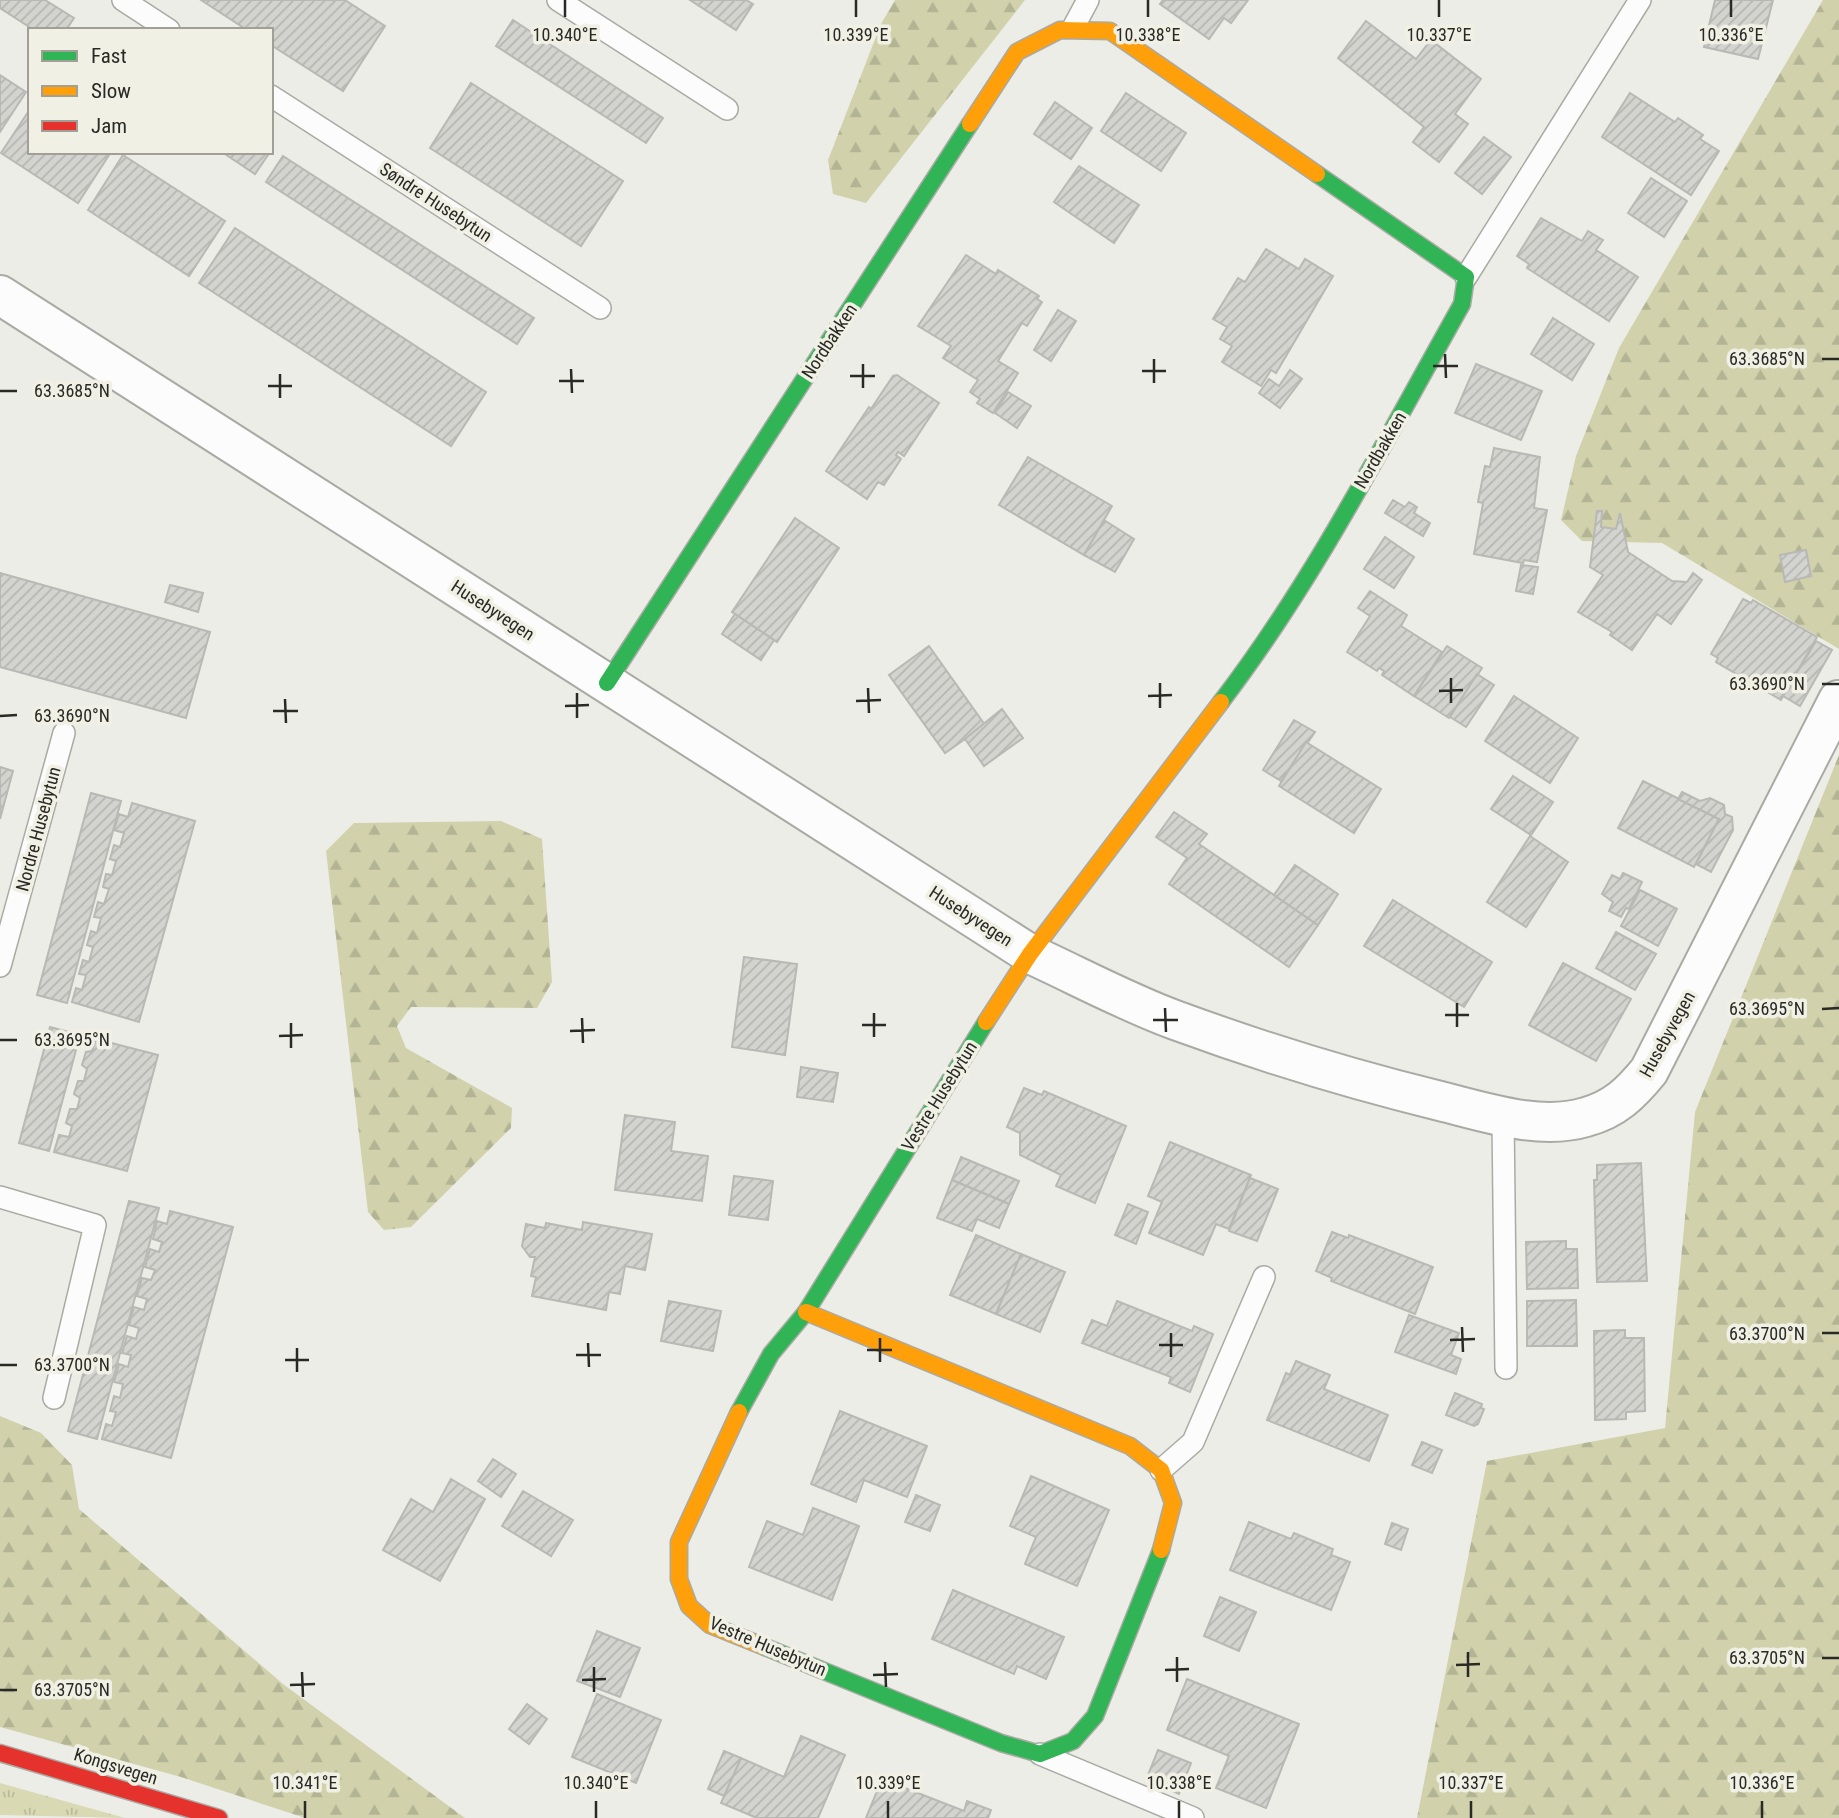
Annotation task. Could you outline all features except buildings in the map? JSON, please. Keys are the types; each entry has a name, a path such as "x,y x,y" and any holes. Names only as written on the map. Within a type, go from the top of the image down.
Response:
{"street":[{"name":"Nordbakken","path":"607,683 1017,52 1047,32 1074,26 1110,31 1466,277 1462,304 1323,550 1256,656 1030,954"},
{"name":"Husebyvegen","path":"0,295 1030,954 1173,1019 1347,1079 1503,1117 1560,1121 1584,1118 1609,1109 1627,1097 1649,1072 1838,700"},
{"name":"Vestre Husebytun","path":"1030,954 939,1095 806,1312 771,1354 706,1476 679,1542 678,1579 689,1606 710,1625 1001,1743 1040,1754"},
{"path":"806,1312 1130,1446 1160,1470 1173,1503 1167,1536 1095,1716 1073,1741 1040,1754"},
{"name":"Kongsvegen","path":"0,1753 219,1818"}],"lane":[{"path":"123,0 166,28"},
{"path":"558,0 727,109"},
{"path":"1074,26 1088,0"},
{"name":"Nordbakken","path":"1466,277 1640,0"},
{"name":"Søndre Husebytun","path":"273,97 600,309"},
{"name":"Nordre Husebytun","path":"0,966 64,733"},
{"path":"1503,1117 1506,1367"},
{"path":"0,1197 94,1225 54,1398"},
{"path":"1160,1470 1193,1443 1264,1277"},
{"name":"Vestre Husebytun","path":"1040,1754 1193,1818"}],"green space":[{"path":"895,0 1025,0 866,203 833,194 828,160 881,24"},
{"path":"1823,0 1839,0 1839,649 1662,543 1582,541 1561,520 1576,456 1619,348"},
{"path":"1839,755 1839,1818 1417,1818 1487,1461 1665,1428 1695,1112"},
{"path":"501,821 542,839 552,982 537,1008 411,1007 397,1026 406,1048 512,1108 511,1128 411,1227 384,1230 368,1212 326,851 354,823"},
{"path":"0,1416 41,1433 72,1465 79,1509 283,1684 465,1818 305,1818 181,1777 0,1727"},
{"path":"0,1783 125,1818 0,1815"}],"traffic: fast":[{"path":"607,683 970,124"},
{"path":"1221,702 1319,558 1462,304 1466,277 1317,174"},
{"path":"739,1412 771,1354 806,1312 986,1022"},
{"path":"765,1647 1001,1743 1040,1754 1073,1741 1095,1716 1161,1550"}],"traffic: slow":[{"path":"970,124 1017,52 1060,30 1110,31 1317,174"},
{"path":"986,1022 1030,954 1221,702"},
{"path":"806,1312 1130,1446 1161,1470 1173,1503 1161,1550"},
{"path":"739,1412 679,1542 679,1579 689,1606 710,1625 765,1647"}],"traffic: jam":[{"path":"0,1753 219,1818"}]}
